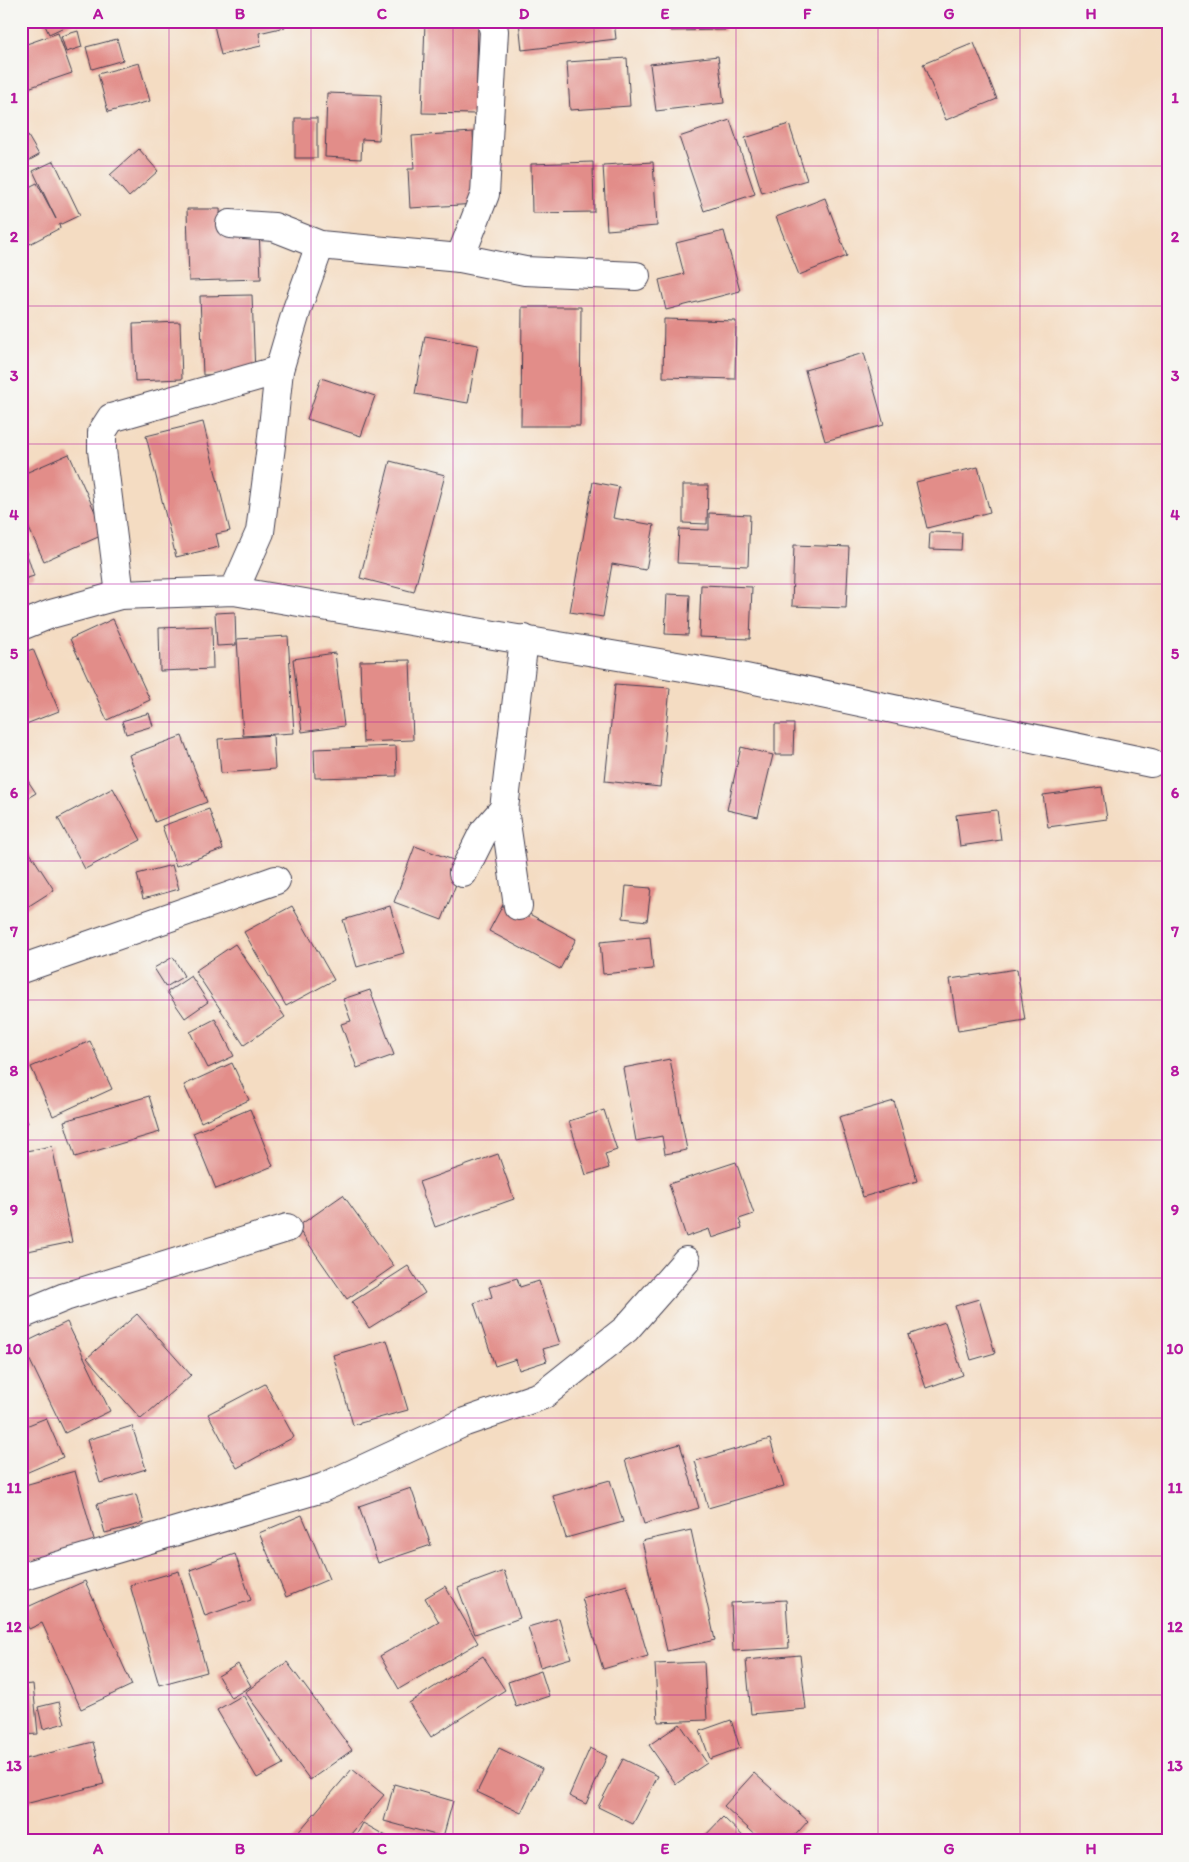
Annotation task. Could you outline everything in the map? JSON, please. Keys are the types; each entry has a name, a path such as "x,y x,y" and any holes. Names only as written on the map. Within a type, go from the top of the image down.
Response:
{"street":[{"path":"460,258 485,194 494,31 491,21"},
{"path":"230,224 274,227 320,245 460,258 526,271 636,276"},
{"path":"234,591 260,532 279,370 296,308 320,245"},
{"path":"120,595 102,450 102,432 111,418 279,370"},
{"path":"21,626 51,614 120,595 234,591 736,676 1150,763"},
{"path":"518,906 504,809 524,639"},
{"path":"463,874 483,833 504,809"},
{"path":"21,969 276,880"},
{"path":"21,1315 65,1297 287,1228"},
{"path":"21,1577 322,1488 465,1422 543,1394 626,1329 686,1261"}],"building":[{"path":"43,21 77,21 49,34"},
{"path":"213,21 284,21 285,27 259,33 261,46 221,55"},
{"path":"425,21 478,21 476,114 422,113"},
{"path":"519,21 614,21 616,39 522,50"},
{"path":"671,21 724,21 725,30 671,31"},
{"path":"78,31 82,47 66,52 61,36"},
{"path":"58,33 72,73 25,89 21,78 21,46"},
{"path":"117,39 123,60 92,69 86,47"},
{"path":"974,43 997,99 946,120 923,64"},
{"path":"718,56 724,103 656,111 650,64"},
{"path":"627,58 630,106 570,110 567,62"},
{"path":"139,63 150,101 108,112 98,74"},
{"path":"327,93 381,95 379,140 362,139 361,159 325,157"},
{"path":"295,118 317,118 317,158 295,158"},
{"path":"730,120 755,194 704,211 679,137"},
{"path":"21,124 39,155 21,165"},
{"path":"789,124 807,180 762,193 745,138"},
{"path":"473,132 477,204 410,208 408,169 414,169 412,136"},
{"path":"139,149 158,171 129,197 110,175"},
{"path":"54,161 80,215 59,225 60,228 22,248 21,191 37,183 56,219 33,171"},
{"path":"593,162 594,212 532,213 531,164"},
{"path":"653,162 657,226 607,230 603,165"},
{"path":"825,198 847,256 799,275 776,217"},
{"path":"187,209 220,209 221,230 259,229 261,279 189,281"},
{"path":"724,231 740,291 666,310 659,280 684,274 676,243"},
{"path":"252,295 255,374 203,375 200,296"},
{"path":"522,307 581,307 580,426 521,426"},
{"path":"664,319 736,321 735,379 663,377"},
{"path":"180,322 182,379 135,381 133,324"},
{"path":"425,336 478,345 468,403 415,394"},
{"path":"864,353 884,425 825,441 805,370"},
{"path":"321,378 375,396 361,436 307,419"},
{"path":"203,422 230,531 216,534 219,547 176,557 146,436"},
{"path":"69,454 105,534 44,561 21,511 21,475"},
{"path":"390,461 445,475 414,592 360,578"},
{"path":"978,467 990,512 927,528 916,482"},
{"path":"593,482 619,487 613,518 654,525 646,570 612,564 603,617 570,612"},
{"path":"683,485 708,485 707,524 683,523"},
{"path":"709,513 750,515 748,566 677,563 679,529 709,530"},
{"path":"930,532 962,533 961,550 929,549"},
{"path":"21,536 34,576 21,580"},
{"path":"794,545 849,547 846,608 792,606"},
{"path":"701,585 752,587 750,639 699,637"},
{"path":"667,594 690,595 688,635 665,634"},
{"path":"235,612 236,645 217,646 215,613"},
{"path":"113,619 150,700 107,720 70,639"},
{"path":"212,626 213,669 160,671 159,628"},
{"path":"288,636 294,733 243,736 237,639"},
{"path":"33,649 59,711 21,726 21,653"},
{"path":"335,653 344,726 302,732 293,659"},
{"path":"410,660 413,740 363,742 360,661"},
{"path":"615,684 670,688 660,787 605,781"},
{"path":"149,713 153,726 126,734 122,721"},
{"path":"775,724 794,724 793,755 775,755"},
{"path":"273,735 275,769 221,773 218,739"},
{"path":"182,736 207,802 155,822 129,755"},
{"path":"396,746 397,776 315,778 314,749"},
{"path":"741,747 773,755 758,817 727,810"},
{"path":"24,775 36,793 21,802 21,777"},
{"path":"1102,787 1107,819 1048,827 1043,795"},
{"path":"113,788 141,840 85,869 58,818"},
{"path":"209,809 223,849 176,866 162,826"},
{"path":"997,810 1001,840 960,846 956,815"},
{"path":"21,839 54,890 21,911"},
{"path":"415,846 464,864 442,920 394,902"},
{"path":"172,865 179,889 143,899 137,874"},
{"path":"626,886 651,888 647,921 623,918"},
{"path":"505,901 576,939 560,969 489,931"},
{"path":"292,906 334,980 286,1006 244,932"},
{"path":"390,906 404,953 357,967 343,920"},
{"path":"650,937 653,969 603,974 600,942"},
{"path":"235,944 285,1017 244,1045 195,971"},
{"path":"173,957 184,976 166,987 154,968"},
{"path":"1017,969 1025,1020 958,1031 950,979"},
{"path":"191,976 208,1002 185,1018 167,992"},
{"path":"370,990 394,1055 357,1068 341,1024 351,1021 343,999"},
{"path":"215,1019 234,1056 208,1068 190,1032"},
{"path":"90,1041 112,1089 53,1116 31,1067"},
{"path":"670,1059 687,1150 665,1154 662,1136 636,1141 623,1068"},
{"path":"232,1063 249,1100 201,1122 184,1085"},
{"path":"149,1096 160,1132 75,1157 64,1121"},
{"path":"894,1101 917,1181 863,1197 839,1117"},
{"path":"21,1107 28,1123 21,1126"},
{"path":"250,1109 273,1166 216,1189 193,1133"},
{"path":"604,1110 617,1150 605,1154 609,1168 586,1175 569,1121"},
{"path":"52,1146 72,1242 23,1252 21,1245 21,1152"},
{"path":"498,1154 514,1199 435,1227 419,1182"},
{"path":"736,1162 754,1214 739,1219 742,1228 712,1238 709,1229 686,1237 669,1184"},
{"path":"343,1195 394,1266 347,1299 297,1227"},
{"path":"408,1266 425,1293 369,1328 352,1302"},
{"path":"517,1278 520,1287 539,1281 560,1344 543,1349 547,1361 519,1370 516,1359 495,1366 474,1303 492,1297 489,1287"},
{"path":"979,1299 995,1353 971,1360 955,1306"},
{"path":"137,1314 191,1375 141,1419 87,1358"},
{"path":"67,1322 110,1411 65,1433 22,1344"},
{"path":"945,1322 963,1375 926,1388 908,1335"},
{"path":"387,1340 408,1410 353,1425 333,1355"},
{"path":"265,1384 294,1437 237,1468 208,1414"},
{"path":"46,1418 63,1457 21,1475 21,1428"},
{"path":"132,1426 146,1469 100,1483 87,1440"},
{"path":"770,1439 784,1486 708,1508 695,1461"},
{"path":"680,1444 699,1508 644,1524 625,1460"},
{"path":"75,1471 97,1550 21,1571 21,1486"},
{"path":"610,1480 623,1522 566,1538 553,1496"},
{"path":"411,1488 431,1545 378,1563 359,1506"},
{"path":"136,1494 144,1523 105,1533 97,1504"},
{"path":"302,1515 329,1579 286,1597 259,1533"},
{"path":"691,1530 715,1640 667,1651 642,1541"},
{"path":"235,1554 251,1600 205,1616 190,1570"},
{"path":"179,1571 207,1672 159,1685 130,1585"},
{"path":"504,1571 520,1618 475,1634 458,1588"},
{"path":"85,1581 132,1685 81,1709 42,1623 29,1629 21,1610"},
{"path":"627,1585 648,1656 603,1669 582,1598"},
{"path":"445,1586 478,1643 399,1689 380,1656 439,1622 425,1598"},
{"path":"786,1600 789,1648 733,1651 731,1603"},
{"path":"559,1618 571,1658 540,1667 528,1627"},
{"path":"800,1655 806,1709 751,1714 746,1660"},
{"path":"483,1656 505,1690 431,1737 409,1703"},
{"path":"287,1662 352,1750 310,1780 245,1692"},
{"path":"704,1662 707,1720 658,1722 655,1664"},
{"path":"238,1664 251,1686 231,1698 218,1676"},
{"path":"541,1671 549,1696 516,1707 508,1682"},
{"path":"33,1684 38,1734 21,1735 21,1685"},
{"path":"243,1695 283,1764 257,1778 217,1710"},
{"path":"59,1702 65,1723 43,1729 38,1707"},
{"path":"731,1720 740,1748 710,1759 700,1731"},
{"path":"680,1724 707,1763 676,1784 649,1745"},
{"path":"93,1742 104,1784 21,1805 21,1760"},
{"path":"499,1748 542,1769 521,1813 477,1792"},
{"path":"590,1748 607,1756 586,1804 569,1796"},
{"path":"623,1759 658,1776 633,1824 598,1807"},
{"path":"352,1769 384,1795 345,1841 291,1841"},
{"path":"754,1773 808,1821 790,1841 762,1841 724,1806"},
{"path":"394,1784 453,1801 443,1837 384,1821"},
{"path":"723,1817 748,1841 700,1841"},
{"path":"363,1823 395,1841 353,1841"}]}
